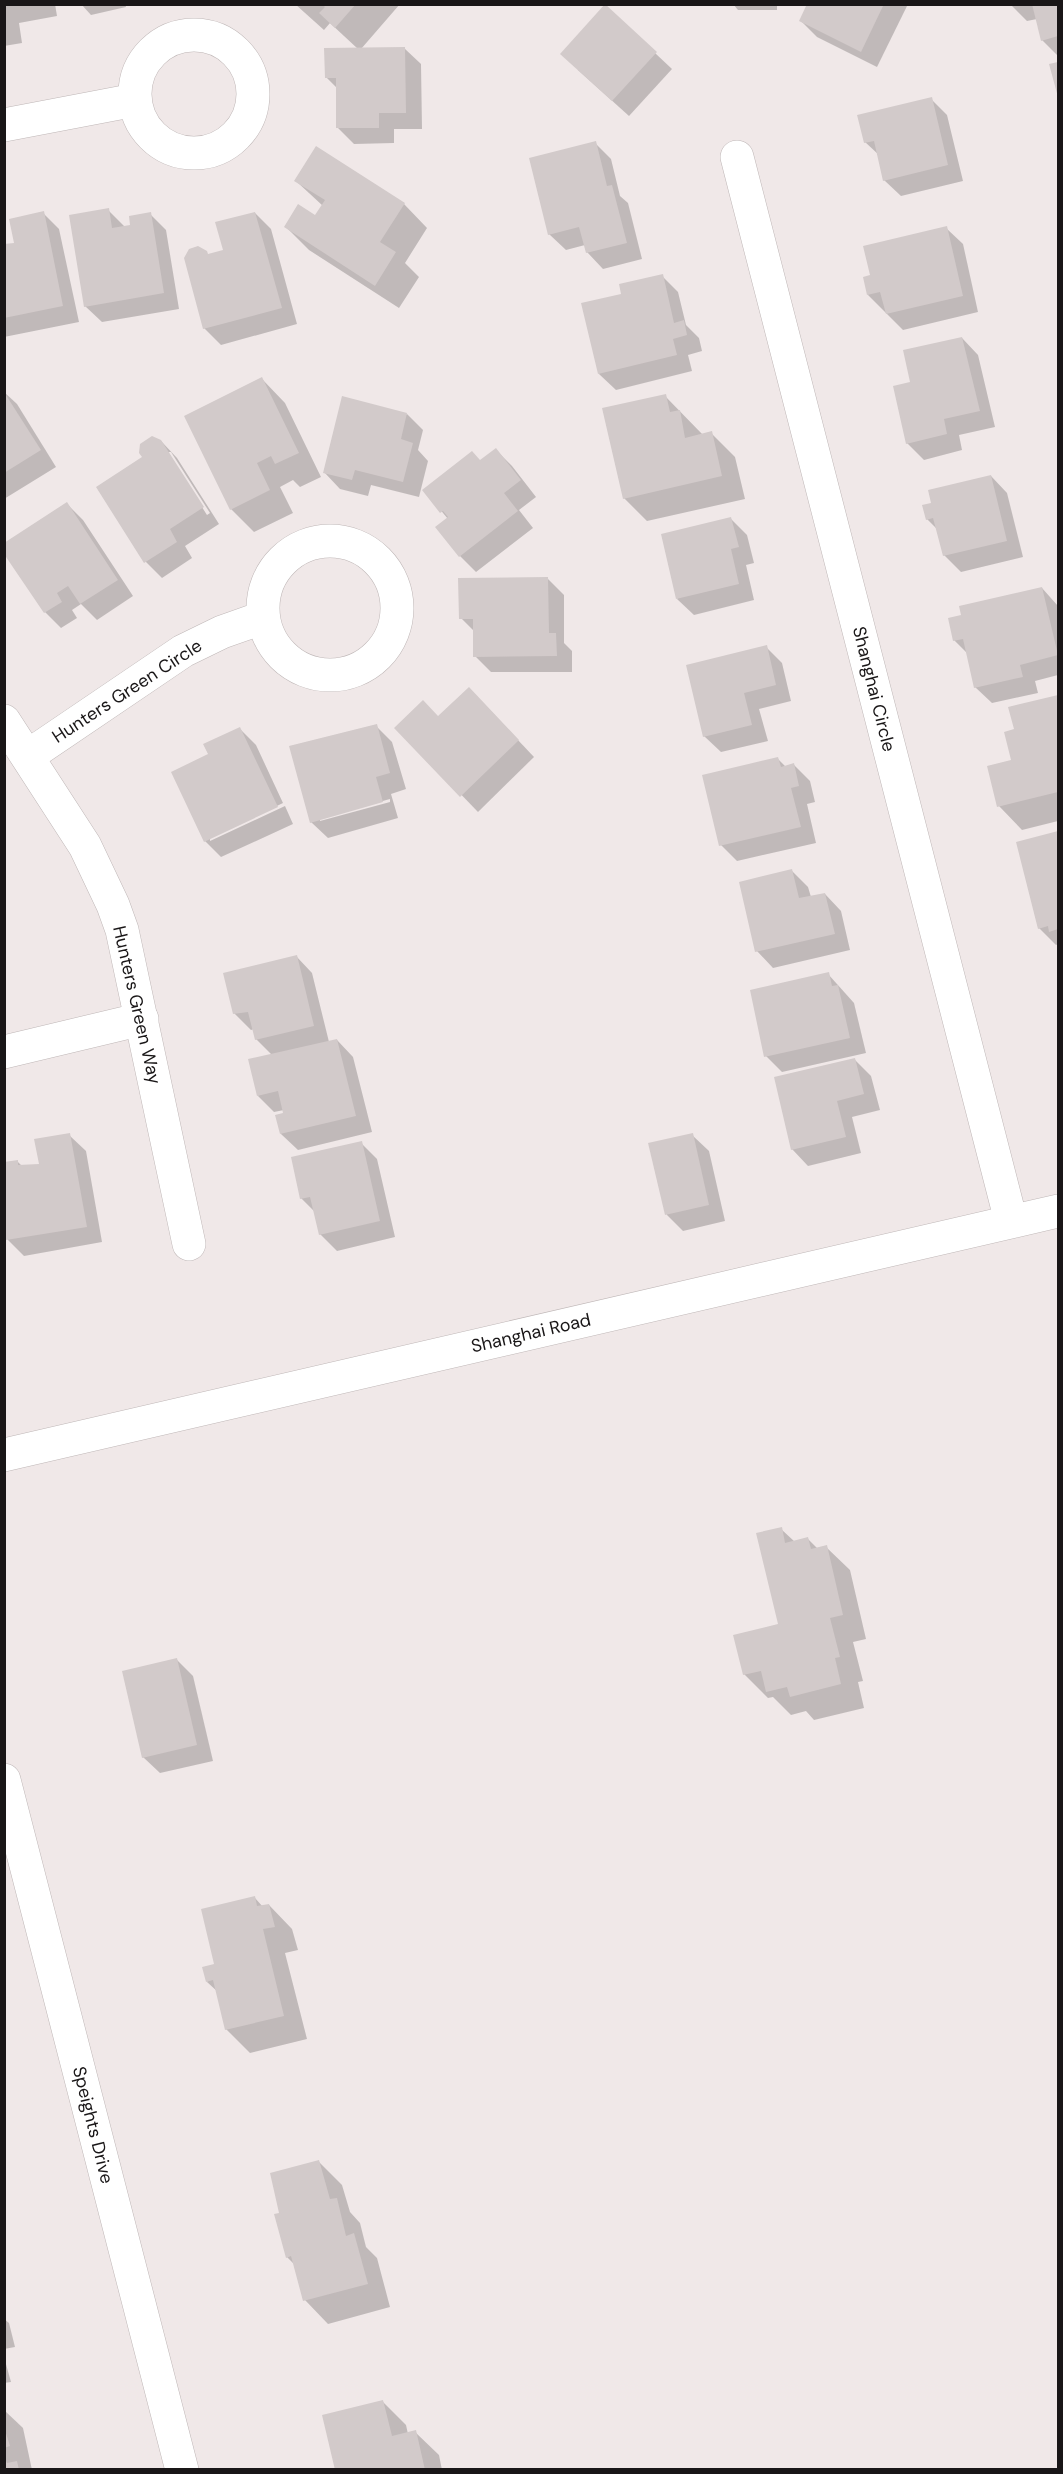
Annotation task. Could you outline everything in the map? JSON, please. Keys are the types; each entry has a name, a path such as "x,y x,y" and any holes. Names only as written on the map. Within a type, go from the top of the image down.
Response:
{"street":[{"path":"4,125 135,100"},
{"name":"Shanghai Circle","path":"737,157 1011,1221"},
{"path":"325,541 341,542 364,549 380,563 393,581 398,602 396,624 388,644 368,664 354,672 337,676 315,675 295,667 271,644 262,618 264,612 262,602 273,570 293,551 325,541"},
{"name":"Hunters Green Circle","path":"28,756 190,647 222,632 262,618"},
{"name":"Hunters Green Way","path":"4,721 85,846 113,905 122,930 189,1244"},
{"path":"4,1052 142,1019"},
{"name":"Shanghai Road","path":"4,1455 1059,1211"},
{"name":"Speights Drive","path":"4,1780 182,2469"}],"building":[{"path":"322,4 356,4 335,28 319,13 325,7"},
{"path":"605,4 657,52 612,101 560,54"},
{"path":"807,4 884,4 861,52 799,21"},
{"path":"1032,4 1058,4 1058,36 1041,41"},
{"path":"405,47 406,113 379,113 379,128 336,128 336,78 325,78 324,48"},
{"path":"1058,62 1058,97 1049,64"},
{"path":"932,97 948,165 883,181 874,141 864,143 857,115"},
{"path":"596,141 607,186 612,185 627,243 586,253 579,227 548,235 529,158"},
{"path":"316,146 405,203 380,242 396,252 375,286 284,227 298,204 315,215 325,200 294,181"},
{"path":"109,208 112,228 130,225 129,216 151,212 164,293 84,307 69,215"},
{"path":"44,211 63,306 4,318 4,244 14,243 9,219"},
{"path":"255,212 282,308 203,329 184,258 189,249 198,246 208,254 223,250 215,222"},
{"path":"947,226 963,296 886,314 880,292 867,295 863,277 870,275 863,246"},
{"path":"663,274 674,323 684,320 687,335 673,339 677,355 598,374 581,303 621,294 619,284"},
{"path":"962,337 980,411 944,419 947,434 906,444 893,386 910,382 903,350"},
{"path":"262,377 299,453 275,464 271,456 257,463 270,490 230,510 184,416"},
{"path":"4,392 41,450 4,473"},
{"path":"666,394 670,412 680,410 685,438 712,431 722,476 623,499 602,408"},
{"path":"342,396 407,413 401,439 413,443 403,482 355,470 352,480 323,473"},
{"path":"152,436 161,440 204,507 170,529 177,542 144,563 96,487 142,457 139,453 140,444"},
{"path":"496,448 521,480 504,493 518,511 459,557 435,527 448,517 443,511 440,513 422,490 472,451 480,460"},
{"path":"991,475 1007,541 943,556 933,518 926,520 922,505 931,503 928,490"},
{"path":"67,502 118,580 80,604 68,586 57,593 62,602 44,613 4,554 4,543"},
{"path":"731,517 739,547 731,549 739,584 676,599 661,534"},
{"path":"548,577 549,633 556,633 557,656 473,657 473,619 459,619 458,578"},
{"path":"1042,587 1058,655 1020,665 1023,677 974,688 963,639 953,641 948,618 961,615 959,606"},
{"path":"767,645 776,685 744,693 752,725 703,737 686,665"},
{"path":"469,687 519,740 460,797 394,728 423,700 438,716"},
{"path":"1058,695 1058,792 997,807 987,766 1011,760 1004,732 1014,729 1008,707"},
{"path":"377,724 390,773 376,777 383,802 310,823 289,746"},
{"path":"240,727 278,807 204,842 171,772 208,754 203,744"},
{"path":"778,757 781,767 794,763 799,786 791,788 801,827 719,846 702,775"},
{"path":"1058,831 1058,929 1049,932 1048,926 1038,929 1016,842"},
{"path":"792,869 799,898 825,893 835,934 755,952 739,882"},
{"path":"297,955 314,1026 255,1040 248,1012 233,1014 223,973"},
{"path":"829,972 832,986 838,985 850,1038 764,1057 750,990"},
{"path":"337,1039 356,1116 280,1134 275,1115 283,1113 278,1091 257,1096 248,1059"},
{"path":"855,1058 864,1094 837,1101 846,1137 791,1150 774,1077"},
{"path":"70,1133 87,1227 6,1240 4,1162 18,1160 18,1165 39,1164 34,1139"},
{"path":"693,1133 709,1205 665,1215 648,1143"},
{"path":"362,1141 380,1221 319,1235 310,1197 300,1199 291,1157"},
{"path":"782,1527 785,1543 808,1537 811,1549 827,1545 843,1615 830,1618 840,1657 835,1658 841,1684 790,1697 787,1687 766,1692 761,1671 743,1675 733,1635 778,1624 756,1533"},
{"path":"177,1658 197,1745 142,1758 122,1671"},
{"path":"255,1896 257,1906 269,1904 275,1927 263,1929 284,2016 225,2030 213,1980 206,1982 202,1967 214,1964 201,1909"},
{"path":"319,2160 330,2199 337,2198 346,2236 354,2233 368,2284 303,2301 291,2256 286,2258 274,2214 279,2213 270,2173"},
{"path":"383,2400 392,2436 416,2430 425,2470 335,2470 322,2415"},
{"path":"4,2427 10,2446 4,2448"},
{"path":"4,2457 7,2463 17,2461 19,2470 4,2470"}]}
